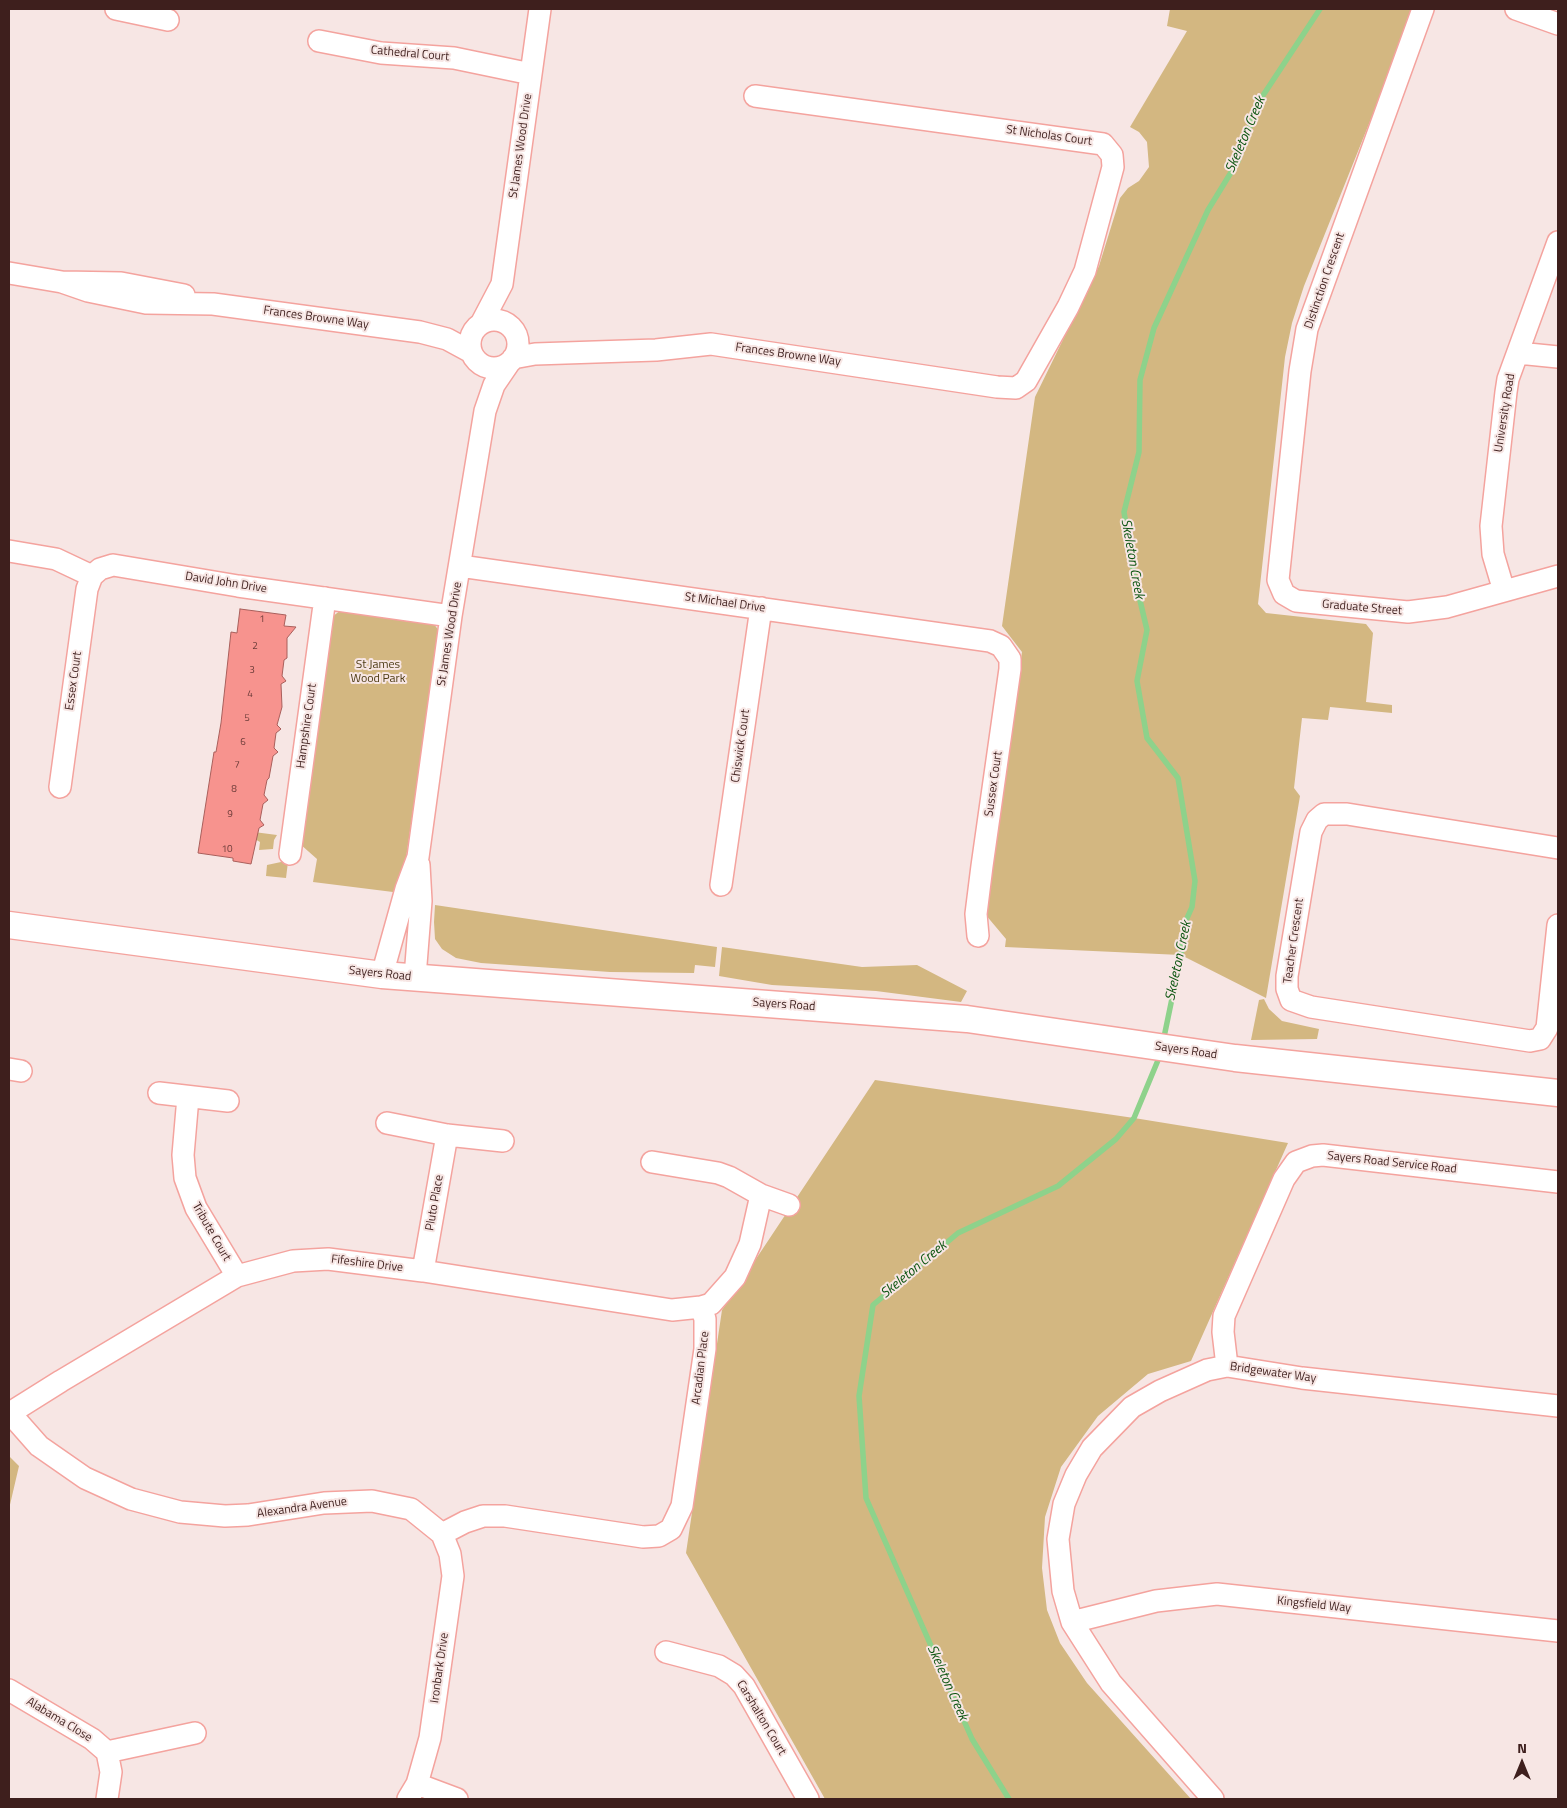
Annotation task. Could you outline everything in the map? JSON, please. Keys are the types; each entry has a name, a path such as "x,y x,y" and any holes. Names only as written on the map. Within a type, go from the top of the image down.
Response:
{"main road":[{"name":"Sayers Road","path":"9,925 382,975 967,1019 1235,1058 1558,1093"}],"street":[{"path":"116,9 168,20"},
{"name":"St James Wood Drive","path":"479,326 502,284 540,9"},
{"name":"Distinction Crescent","path":"1284,594 1278,580 1278,570 1300,370 1307,329 1423,9"},
{"path":"1516,9 1558,24"},
{"name":"Cathedral Court","path":"319,41 381,53 454,58 531,74"},
{"name":"St Nicholas Court","path":"755,96 1104,144 1112,155 1113,168 1085,271 1068,307 1026,381 1016,388"},
{"name":"University Road","path":"1504,591 1493,554 1491,526 1506,392 1558,242"},
{"name":"Frances Browne Way","path":"9,273 62,282 121,283 192,297 213,304 420,332 448,340 473,355"},
{"name":"St James Wood Drive","path":"502,284 513,331"},
{"path":"488,321 500,321 513,331 518,346 511,360 490,368 484,366 473,355 470,339 479,326 488,321"},
{"name":"Frances Browne Way","path":"420,332 479,326"},
{"name":"Frances Browne Way","path":"513,331 536,347 558,353"},
{"name":"Frances Browne Way","path":"511,360 558,353 584,354 656,350 711,344 997,387 1016,388"},
{"path":"1518,353 1558,357"},
{"name":"St James Wood Drive","path":"473,355 483,384 485,412"},
{"name":"St James Wood Drive","path":"415,977 421,901 418,857 451,616 485,412 494,385 511,360"},
{"path":"9,551 56,559 92,576"},
{"name":"David John Drive","path":"92,576 100,569 113,565 451,616"},
{"name":"St Michael Drive","path":"460,566 990,640"},
{"name":"Essex Court","path":"60,787 87,590 92,576"},
{"name":"Graduate Street","path":"1284,594 1290,599 1305,603 1408,612 1447,607 1558,576"},
{"name":"Hampshire Court","path":"290,854 325,598"},
{"name":"Chiswick Court","path":"720,885 761,608"},
{"name":"Sussex Court","path":"978,936 976,914 1010,669 1010,659 1005,650 990,640"},
{"name":"Teacher Crescent","path":"1558,848 1347,814 1324,814 1317,820 1311,832 1287,976 1287,989 1291,1000 1311,1007 1530,1041 1540,1039 1548,1028 1558,925"},
{"name":"St James Wood Drive","path":"382,975 406,889 418,857"},
{"path":"159,1093 228,1101"},
{"name":"Tribute Court","path":"188,1097 182,1155 185,1178 196,1208 237,1276"},
{"path":"387,1124 503,1141"},
{"name":"Pluto Place","path":"423,1271 446,1134"},
{"name":"Sayers Road Service Road","path":"1227,1366 1223,1332 1224,1316 1284,1179 1296,1162 1312,1156 1323,1155 1558,1182"},
{"path":"652,1162 718,1173 761,1195 789,1205"},
{"path":"701,1307 711,1304 735,1277 750,1244 761,1195"},
{"name":"Fifeshire Drive","path":"9,1413 237,1276 293,1261 328,1259 423,1271 672,1310 701,1307"},
{"name":"Arcadian Place","path":"442,1534 474,1519 505,1516 643,1536 659,1536 671,1529 682,1506 705,1349 705,1319 701,1307"},
{"name":"Bridgewater Way","path":"1213,1799 1111,1683 1072,1622 1063,1592 1058,1539 1064,1504 1076,1475 1092,1448 1132,1407 1199,1374 1227,1366 1302,1378 1558,1406"},
{"name":"Alexandra Avenue","path":"9,1413 40,1446 60,1462 111,1492 154,1507 180,1512 225,1516 248,1515 324,1503 372,1501 410,1509 423,1517 442,1534"},
{"name":"Ironbark Drive","path":"412,1792 430,1738 453,1576 450,1554 442,1534"},
{"name":"Kingsfield Way","path":"1072,1622 1156,1601 1217,1594 1558,1632"},
{"name":"Carshalton Court","path":"666,1652 719,1666 734,1675 744,1686 808,1799"},
{"name":"Alabama Close","path":"9,1690 92,1739 107,1752"},
{"path":"107,1799 110,1772 107,1752 195,1733"},
{"path":"412,1792 457,1799"}],"green space":[{"path":"1170,9 1415,9 1304,286 1292,323 1285,357 1258,604 1266,613 1366,624 1373,633 1366,702 1392,705 1392,713 1330,707 1328,720 1302,718 1294,788 1300,796 1266,998 1181,955 1005,947 1006,939 985,914 1022,652 1002,626 1035,397 1099,266 1120,198 1128,188 1139,181 1149,167 1147,142 1139,132 1130,127 1187,31 1167,26"},
{"name":"St James Wood Park","path":"341,610 434,624 439,631 401,893 313,882 317,859 300,844 332,617"},
{"path":"254,832 277,835 274,840 273,849 259,850 260,842 253,838"},
{"path":"288,862 286,878 266,876 267,865"},
{"path":"435,905 717,947 715,967 695,965 694,973 610,972 481,963 456,958 442,949 435,939"},
{"path":"722,947 862,967 917,965 967,991 961,1002 876,991 772,985 719,976"},
{"path":"1264,999 1269,1009 1282,1021 1319,1029 1317,1039 1251,1040 1259,1000"},
{"path":"875,1080 1288,1143 1191,1361 1148,1374 1098,1416 1061,1467 1045,1517 1042,1568 1047,1610 1060,1643 1087,1683 1191,1799 825,1799 686,1553 722,1310"},
{"path":"9,1456 19,1466 9,1509"}],"building":[{"path":"240,609 286,615 284,626 296,627 287,638 287,658 284,660 282,676 286,681 281,684 282,707 277,725 281,729 276,733 274,748 278,752 273,756 267,780 264,795 268,800 263,804 260,820 264,825 259,828 251,864 233,861 233,858 198,853 214,752 216,752 221,723 231,632 237,633"}],"waterway":[{"name":"Skeleton Creek","path":"1163,1042 1181,955 1184,925 1192,907 1195,881 1178,778 1147,738 1137,681 1147,630 1134,575 1124,512 1139,452 1140,380 1154,328 1208,210 1238,161 1258,103 1320,9"},
{"name":"Skeleton Creek","path":"1009,1799 972,1739 866,1498 859,1396 873,1305 958,1233 1058,1186 1116,1139 1134,1118 1161,1053"}]}
